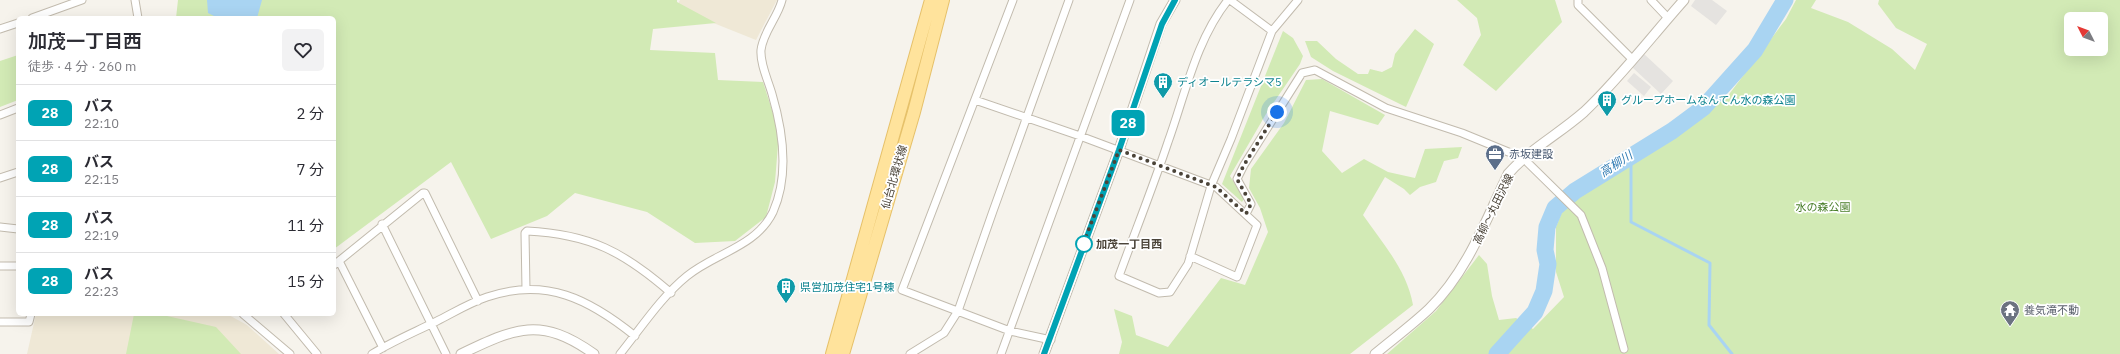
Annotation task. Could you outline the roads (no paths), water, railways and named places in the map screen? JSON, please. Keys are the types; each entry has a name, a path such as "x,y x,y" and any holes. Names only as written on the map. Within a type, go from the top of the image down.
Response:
{"main road":[{"name":"仙台北環状線","path":"832,354 931,0"},
{"name":"仙台北環状線","path":"843,354 914,112 943,0"}],"street":[{"path":"38,16 82,0"},
{"path":"135,0 138,16"},
{"path":"620,354 670,293 695,270 755,235 773,211 782,173 784,143 780,121 763,65 761,48 782,0"},
{"path":"1012,0 902,290 1010,331 1050,340"},
{"path":"910,354 944,333 958,311 1069,0"},
{"path":"1044,354 1071,276 1119,150 1162,24 1175,0"},
{"path":"1272,31 1229,0 1216,15 1199,54 1160,166 1119,276 1159,293 1170,292 1188,264 1211,186 1231,139 1272,31 1294,1"},
{"path":"1578,0 1578,6 1632,59"},
{"path":"1652,0 1668,18"},
{"name":"高柳～丸田沢線","path":"1375,354 1430,308 1452,281 1476,243 1508,174 1523,158 1583,112 1684,0"},
{"path":"1001,354 1128,1"},
{"path":"0,29 16,24"},
{"path":"1246,214 1251,204 1237,179 1244,165 1302,72 1315,70 1386,108 1462,133 1523,158 1569,201 1581,215 1602,268 1624,349"},
{"path":"975,100 1119,150 1216,187 1257,225 1237,277 1190,256"},
{"path":"0,115 16,109"},
{"path":"0,178 16,173"},
{"path":"383,348 336,263 382,224 423,193 425,193 478,300"},
{"path":"382,224 446,354"},
{"path":"0,227 16,229"},
{"path":"526,289 524,234 527,232 564,234 607,248 640,266 670,293"},
{"path":"0,266 16,266"},
{"path":"372,354 478,300 502,293 526,289 563,294 586,302 609,315 635,336"},
{"path":"0,322 30,322 31,316"},
{"path":"245,316 290,354"},
{"path":"286,316 317,354"},
{"path":"461,354 502,335 529,329 543,329 561,334 594,354"}],"water":[{"path":"207,0 262,0 258,16 214,16 208,13"}],"waterway":[{"name":"高柳川","path":"1497,354 1535,312 1544,291 1548,264 1545,250 1547,227 1555,208 1575,191 1672,131 1703,108 1755,50 1785,0"},
{"path":"1631,156 1631,222 1710,263 1709,325 1732,354"}],"place":[{"name":"ディオールテラシマ5","path":"1163,99"},
{"name":"グループホームなんてん水の森公園","path":"1607,117"},
{"name":"赤坂建設","path":"1495,171"},
{"name":"加茂一丁目西","path":"1084,244"},
{"name":"県営加茂住宅1号棟","path":"786,304"},
{"name":"養気滝不動","path":"2010,327"}],"park label":[{"name":"水の森公園","path":"1823,207"}]}
